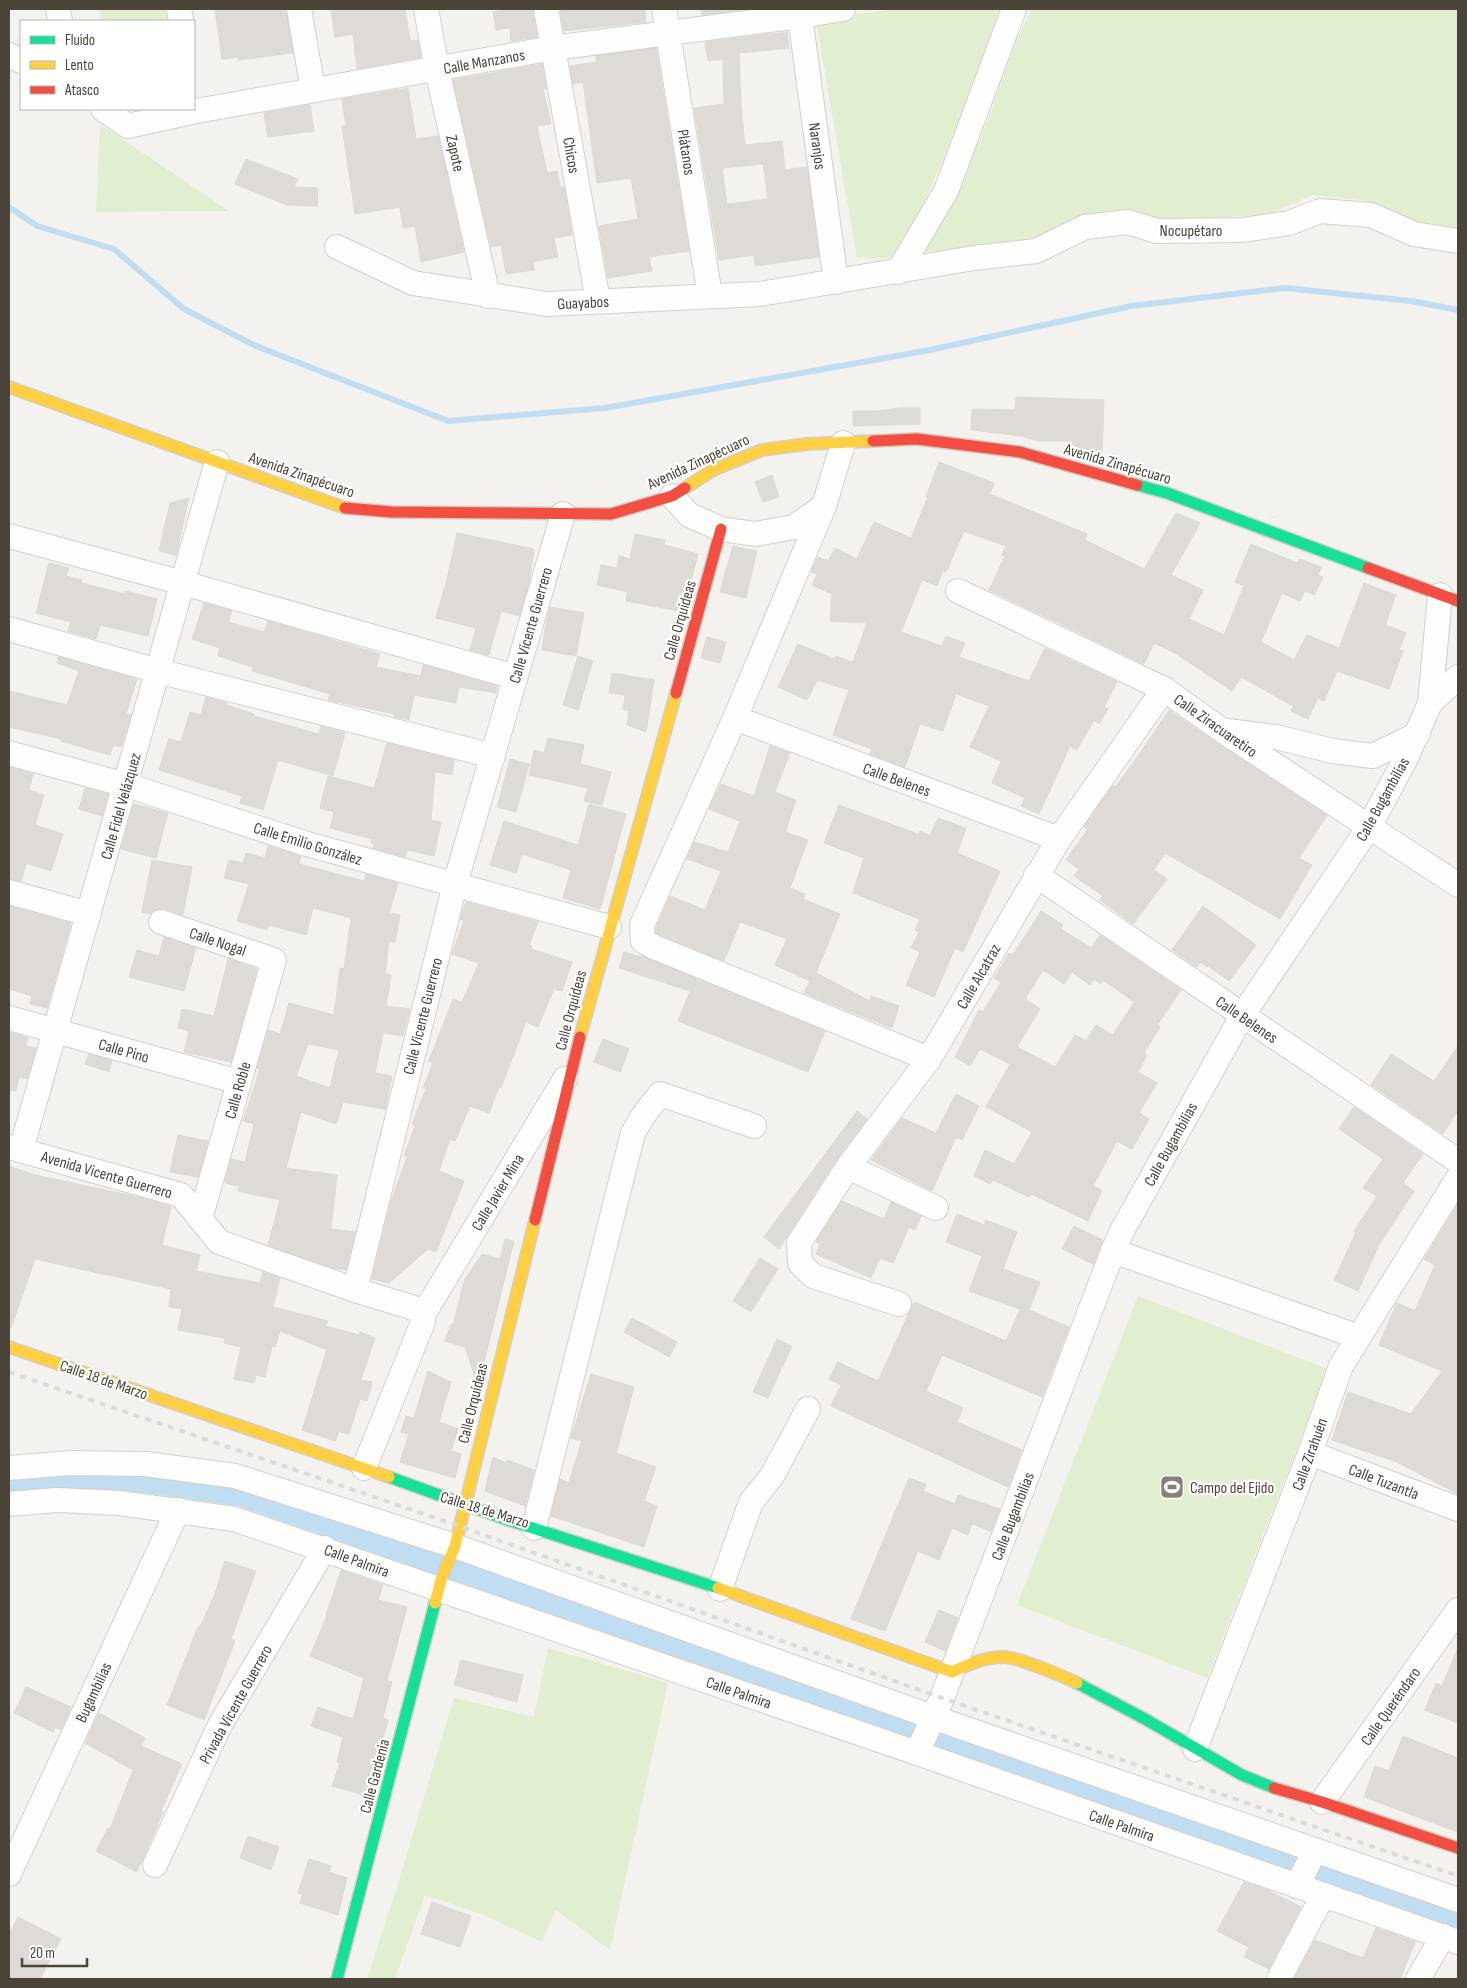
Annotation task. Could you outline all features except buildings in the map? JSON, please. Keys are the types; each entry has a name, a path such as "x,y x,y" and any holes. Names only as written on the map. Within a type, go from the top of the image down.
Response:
{"street":[{"path":"299,9 313,90"},
{"name":"Zapote","path":"426,9 437,70 488,296"},
{"name":"Chicos","path":"546,9 598,301"},
{"name":"Plátanos","path":"664,9 710,296"},
{"name":"Calle Manzanos","path":"195,103 313,90 437,70 553,48 667,34 800,12 843,9"},
{"path":"898,272 946,191 1014,9"},
{"name":"Naranjos","path":"800,12 836,282"},
{"name":"Calle Manzanos","path":"104,110 128,126 175,110"},
{"name":"Nocupétaro","path":"836,282 974,258 1036,251 1085,227 1128,222 1157,231 1244,230 1289,223 1320,210 1371,215 1414,234 1458,242"},
{"name":"Guayabos","path":"338,247 413,283 547,304 760,294 836,282"},
{"name":"Avenida Zinapécuaro","path":"9,387 347,508 392,512 610,514 672,496 713,470 762,450 806,444 917,439 1020,452 1167,493 1449,598"},
{"path":"843,443 824,506 735,718 642,925 643,940 654,947 929,1059"},
{"name":"Calle Fidel Velázquez","path":"15,1148 56,1031 217,462"},
{"path":"672,496 689,515 721,529 755,534 794,526 824,506"},
{"name":"Calle Vicente Guerrero","path":"355,1290 455,884 563,514"},
{"name":"Calle Orquídeas","path":"454,1548 572,1068 721,529"},
{"path":"9,536 515,677"},
{"name":"Calle Ziracuaretiro","path":"958,591 1164,689 1223,731 1458,885"},
{"name":"Calle Bugambilias","path":"918,1751 934,1720 1113,1251 1242,1016 1369,827 1418,734 1430,704 1449,598"},
{"path":"9,629 158,671 493,756"},
{"path":"1430,704 1458,676"},
{"name":"Calle Alcatraz","path":"899,1304 813,1276 800,1263 799,1243 848,1167 929,1059 1036,875 1164,689"},
{"name":"Calle Belenes","path":"735,718 1059,839"},
{"path":"1223,731 1276,737 1333,751 1373,756 1418,734"},
{"name":"Calle Emilio González","path":"9,753 126,785 307,844 610,927"},
{"name":"Calle Belenes","path":"1036,875 1458,1161"},
{"path":"9,892 89,914"},
{"name":"Calle Nogal","path":"161,922 274,960"},
{"name":"Calle Roble","path":"200,1219 274,960"},
{"name":"Calle Pino","path":"9,1018 239,1082"},
{"name":"Calle Javier Mina","path":"423,1315 572,1068"},
{"name":"Calle 18 de Marzo","path":"9,1347 534,1528 633,1133 660,1094 754,1126"},
{"name":"Avenida Vicente Guerrero","path":"15,1148 181,1195 219,1242 355,1290"},
{"path":"848,1167 936,1208"},
{"name":"Calle Zirahuén","path":"1195,1749 1310,1453 1341,1366 1458,1178"},
{"path":"1113,1251 1359,1336"},
{"path":"355,1290 414,1308 423,1315 423,1322 364,1468"},
{"path":"720,1590 751,1502 772,1476 808,1409"},
{"name":"Calle Tuzantla","path":"1310,1453 1458,1509"},
{"path":"9,1468 70,1463 146,1464 235,1476 454,1548 934,1720 1458,1900"},
{"name":"Calle Palmira","path":"9,1504 56,1500 119,1503 234,1519 440,1585 1451,1939"},
{"name":"Bugambilias","path":"9,1874 178,1510"},
{"path":"534,1528 720,1590 952,1672 979,1660 1006,1657 1064,1677 1145,1719 1242,1775 1277,1789 1322,1802 1458,1848"},
{"name":"Privada Vicente Guerrero","path":"155,1865 220,1725 325,1548"},
{"name":"Calle Gardenia","path":"337,1979 440,1585 454,1548"},
{"name":"Calle Queréndaro","path":"1322,1802 1458,1610"},
{"path":"1298,1885 1315,1851"},
{"path":"1280,1979 1323,1895"},
{"path":"1418,1979 1451,1939"}],"green space":[{"path":"100,9 166,9 168,20 100,20"},
{"path":"895,9 1008,9 913,229 890,258 857,258 816,20"},
{"path":"1031,9 1458,9 1458,231 1423,225 1369,201 1312,195 1268,215 1162,220 1037,239 925,252 982,136 1014,47"},
{"path":"100,124 229,211 96,212"},
{"name":"Campo del Ejido","path":"1138,1296 1328,1369 1207,1678 1017,1605"},
{"path":"548,1648 668,1683 610,1950 556,1910 542,1942 481,1914 425,1895 395,1979 367,1979 454,1698 534,1717"}],"waterway":[{"path":"9,207 37,226 114,249 184,309 256,346 448,421 605,408 930,350 1131,306 1285,288 1411,301 1458,310"},
{"path":"9,1487 65,1479 145,1482 239,1495 1458,1917"}],"railway":[{"path":"9,1372 459,1526 942,1698 1458,1876"}],"traffic: fast":[{"path":"1137,485 1167,493 1368,568"},
{"path":"389,1477 508,1520 718,1588"},
{"path":"337,1979 435,1603"},
{"path":"1077,1683 1145,1719 1242,1775 1274,1788"}],"traffic: slow":[{"path":"9,387 345,508"},
{"path":"685,488 713,470 762,450 806,444 873,441"},
{"path":"580,1037 676,693"},
{"path":"435,1603 441,1580 455,1546 535,1220"},
{"path":"9,1347 389,1477"},
{"path":"718,1588 952,1672 984,1660 1004,1657 1030,1664 1077,1683"}],"traffic: jam":[{"path":"873,441 917,439 1020,452 1137,485"},
{"path":"345,508 392,512 611,514 672,496 685,488"},
{"path":"676,693 721,529"},
{"path":"1368,568 1458,601"},
{"path":"535,1220 580,1037"},
{"path":"1274,1788 1322,1802 1458,1848"}],"place":[{"name":"Campo del Ejido","path":"1172,1487"}]}
